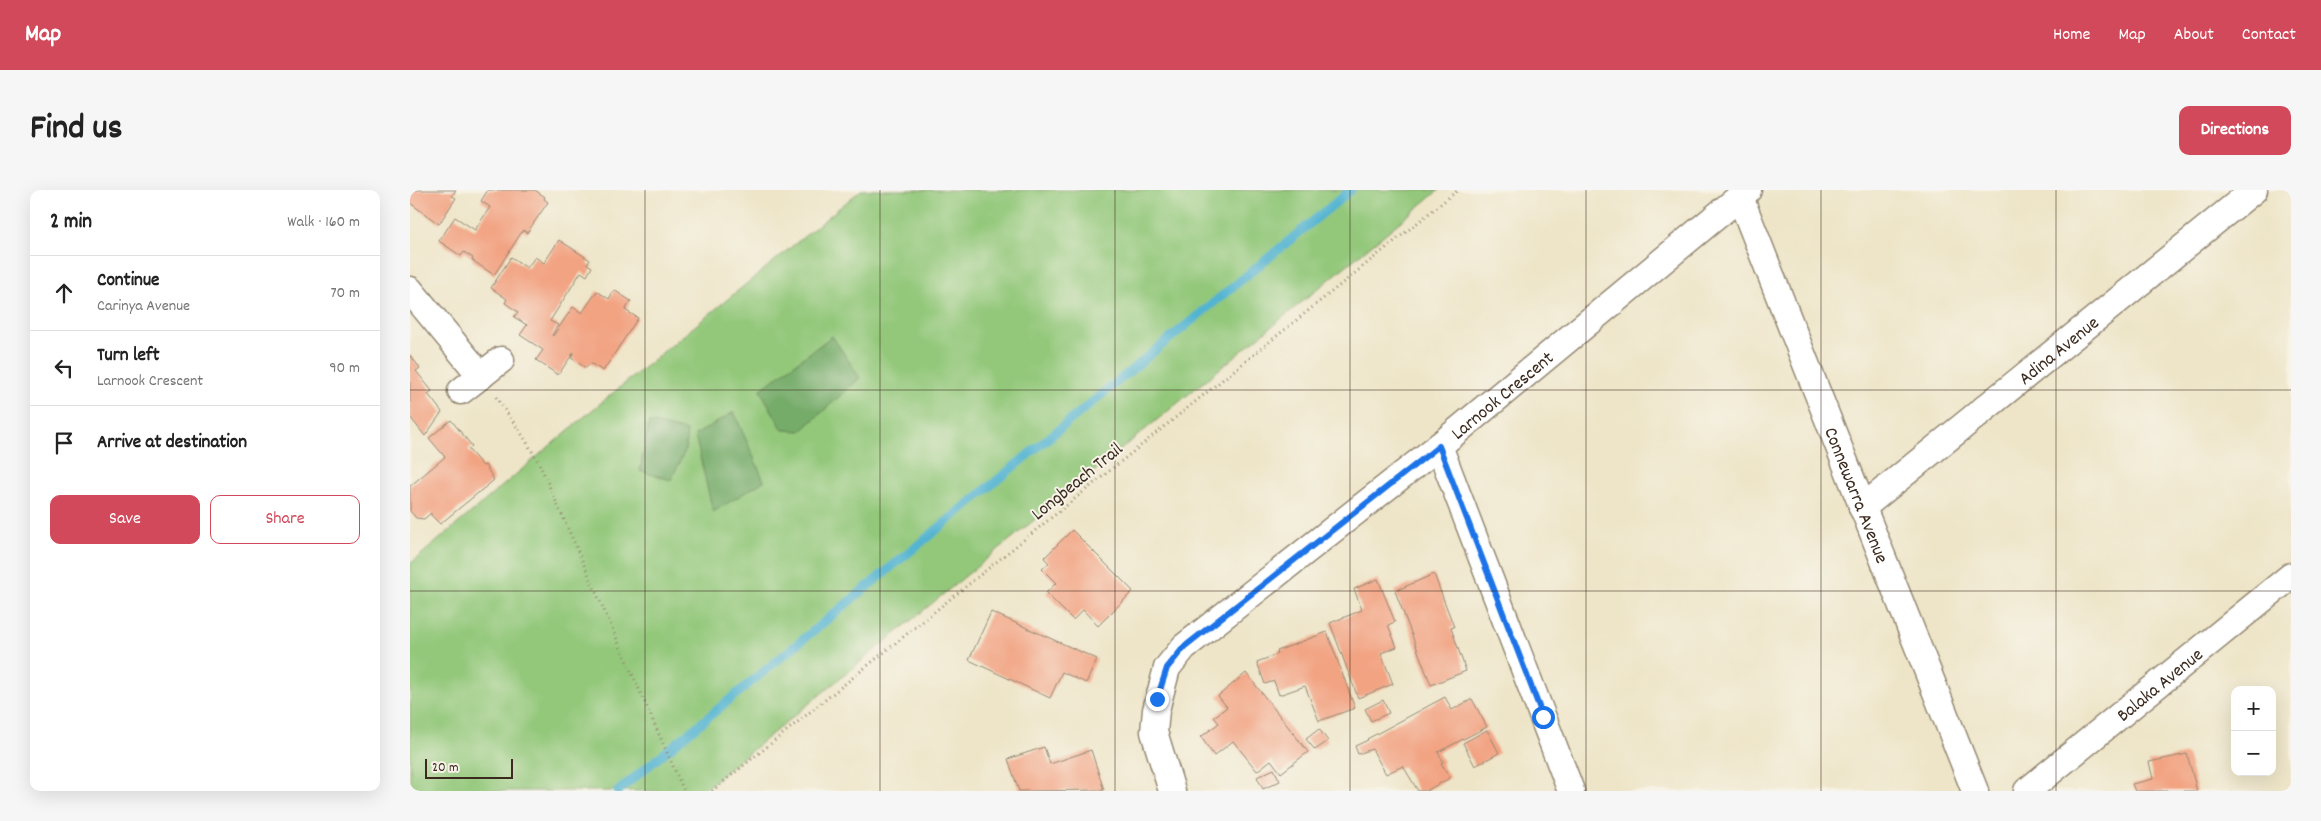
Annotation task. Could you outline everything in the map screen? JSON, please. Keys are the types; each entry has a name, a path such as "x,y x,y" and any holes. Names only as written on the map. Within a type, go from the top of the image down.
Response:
{"street":[{"name":"Adina Avenue","path":"1862,508 2254,190"},
{"name":"Connewarra Avenue","path":"1744,194 1862,508 1975,791"},
{"name":"Larnook Crescent","path":"1172,791 1154,732 1157,699 1167,668 1184,647 1439,446 1744,194"},
{"path":"410,290 471,383 501,360"},
{"path":"1439,446 1571,791"},
{"name":"Balaka Avenue","path":"2027,791 2291,576"}],"path":[{"name":"Longbeach Trail","path":"712,791 1458,190"},
{"path":"471,383 524,436 539,463 684,791"}],"green space":[{"path":"861,190 1439,190 702,791 410,791 410,564 591,411"},
{"path":"832,336 860,378 801,431 783,430 760,390"},
{"path":"734,412 764,481 713,512 695,435"},
{"path":"649,422 687,431 685,451 671,480 640,471"}],"building":[{"path":"410,190 456,190 452,196 456,198 439,224 410,203"},
{"path":"488,190 535,190 545,197 544,199 548,202 527,233 523,230 494,275 464,252 461,256 439,241 455,217 475,230 490,207 481,201"},
{"path":"559,240 590,260 587,264 592,267 587,276 581,272 550,321 558,325 553,336 573,307 582,313 597,291 609,299 614,290 631,301 625,310 638,318 603,371 590,363 586,368 571,358 574,352 558,375 536,360 543,350 520,335 527,325 514,317 518,312 505,303 507,299 491,288 511,257 527,268 535,257 544,263"},
{"path":"410,355 420,368 416,371 432,391 428,394 442,412 425,436 410,417"},
{"path":"451,420 472,446 468,449 483,466 485,465 494,480 440,524 431,513 424,519 416,518 410,511 410,486 445,457 429,438"},
{"path":"1072,530 1133,591 1098,626 1083,610 1073,620 1046,593 1056,583 1042,569 1049,563 1044,558"},
{"path":"1434,574 1454,627 1451,628 1466,671 1431,685 1395,591"},
{"path":"1378,579 1395,622 1388,625 1397,647 1381,653 1393,684 1358,698 1330,623 1362,610 1354,589"},
{"path":"991,612 1097,659 1086,683 1062,672 1050,698 969,660"},
{"path":"1327,632 1355,708 1319,721 1305,686 1279,695 1274,681 1265,684 1257,662 1278,654 1277,651"},
{"path":"1246,673 1308,752 1281,773 1271,760 1257,771 1233,741 1214,756 1201,737 1219,723 1214,717 1227,707 1218,696"},
{"path":"1445,697 1452,710 1472,699 1487,727 1438,752 1443,762 1441,763 1450,778 1426,791 1418,791 1403,766 1386,774 1372,749 1358,754 1355,746"},
{"path":"1383,700 1389,713 1371,721 1365,709"},
{"path":"1319,729 1328,741 1315,750 1306,739"},
{"path":"1487,730 1499,753 1475,766 1463,743"},
{"path":"1044,747 1050,764 1091,750 1104,790 1019,791 1008,759"},
{"path":"2187,754 2197,791 2135,791 2132,784 2153,779 2149,762"},
{"path":"1274,769 1280,781 1263,789 1257,777"}],"waterway":[{"path":"618,791 1351,190"}],"route":[{"path":"1157,699 1167,668 1184,647 1439,446 1543,717"}]}
